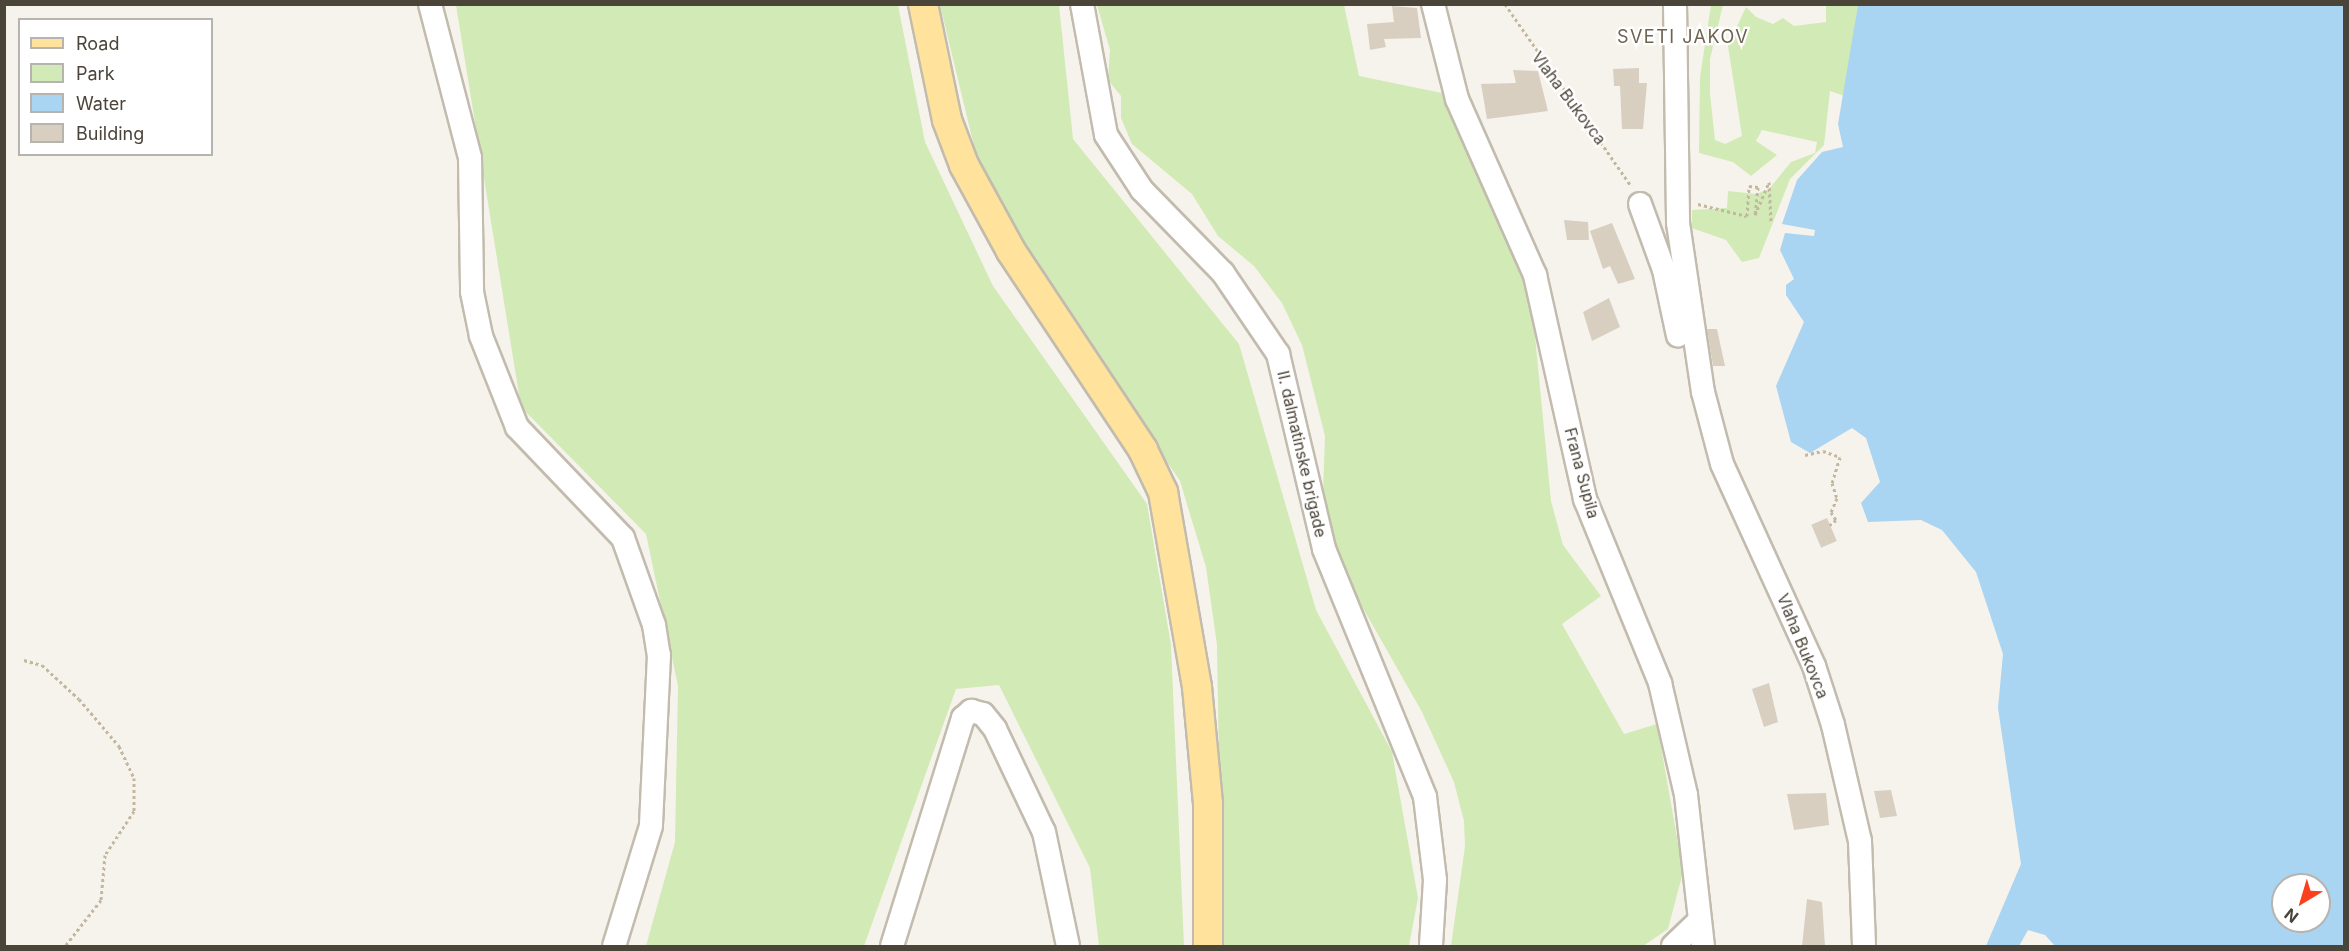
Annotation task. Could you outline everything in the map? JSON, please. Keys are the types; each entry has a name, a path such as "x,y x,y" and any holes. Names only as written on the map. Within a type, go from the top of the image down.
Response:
{"main road":[{"path":"923,4 946,120 964,165 1011,251 1143,450 1163,492 1197,687 1208,804 1208,946"}],"street":[{"path":"430,4 470,158 472,292 481,336 517,427 623,537 654,625 659,655 651,826 614,946"},
{"name":"II. dalmatinske brigade","path":"1082,4 1106,135 1142,190 1223,273 1278,354 1324,549 1425,797 1435,870 1431,946"},
{"name":"Frana Supila","path":"1433,4 1457,99 1535,275 1585,498 1660,683 1688,805 1703,946"},
{"name":"Vlaha Bukovca","path":"1675,4 1678,223 1696,357 1722,465 1814,666 1836,734 1860,841 1864,946"},
{"name":"Vlaha Bukovca","path":"1640,204 1664,270 1678,339 1696,357"},
{"path":"892,946 963,718 971,711 983,714 995,729 1044,832 1068,946"},
{"path":"1673,946 1700,920"}],"path":[{"name":"Vlaha Bukovca","path":"1504,4 1535,55 1592,123 1640,204"},
{"path":"1694,203 1746,216 1749,186 1758,188 1755,216 1769,182 1771,222"},
{"path":"1805,455 1823,451 1840,457 1832,483 1837,498 1831,512 1836,520 1830,525"},
{"path":"24,660 42,665 79,699 119,746 134,778 134,811 105,855 101,900 65,946"}],"green space":[{"path":"456,5 898,5 925,142 993,286 1147,504 1171,645 1184,946 1099,946 1090,868 999,685 956,689 864,946 646,946 675,842 678,686 646,534 521,407"},
{"path":"940,5 1059,5 1073,139 1239,344 1316,610 1392,752 1418,898 1409,946 1222,946 1217,645 1206,567 1180,481 1031,259 980,171"},
{"path":"1097,5 1344,5 1359,76 1442,93 1520,250 1534,326 1551,501 1563,545 1601,596 1562,624 1624,734 1657,724 1683,872 1668,929 1643,946 1451,946 1465,846 1464,821 1454,782 1422,712 1330,550 1323,494 1325,436 1302,345 1282,303 1254,266 1218,236 1192,194 1132,144 1121,118 1121,96 1108,80 1110,50"},
{"path":"1711,5 1723,5 1710,59 1710,94 1715,140 1725,144 1742,136 1728,46 1746,7 1756,17 1773,24 1783,18 1794,26 1826,22 1826,5 1858,5 1845,96 1830,91 1824,145 1790,179 1759,258 1742,262 1726,240 1692,228 1692,210 1727,208 1728,191 1756,194 1769,189 1791,162 1815,153 1817,142 1762,130 1756,141 1777,155 1751,176 1733,162 1699,153 1700,77"}],"water":[{"path":"1858,5 2344,5 2344,946 2055,946 2045,935 2028,930 2019,946 1986,946 2021,864 1998,708 2003,654 1976,572 1942,530 1921,520 1868,522 1861,503 1880,482 1866,438 1852,428 1810,453 1791,442 1776,386 1804,322 1786,295 1786,285 1794,279 1780,250 1785,233 1814,236 1815,230 1782,224 1797,180 1822,152 1843,147 1838,124"}],"building":[{"path":"1392,6 1417,8 1421,38 1384,39 1386,47 1370,50 1367,24 1394,22"},
{"path":"1639,68 1639,83 1647,83 1643,129 1622,129 1620,86 1614,86 1613,69"},
{"path":"1513,70 1538,71 1548,111 1487,119 1481,84 1516,83"},
{"path":"1564,220 1588,222 1589,240 1567,240"},
{"path":"1612,223 1635,279 1618,284 1610,266 1603,269 1590,231"},
{"path":"1609,298 1620,327 1592,341 1583,312"},
{"path":"1707,329 1717,329 1725,366 1713,366"},
{"path":"1827,518 1837,541 1821,548 1811,525"},
{"path":"1769,683 1778,722 1764,727 1752,689"},
{"path":"1891,790 1897,816 1880,818 1874,791"},
{"path":"1826,793 1829,825 1794,830 1787,794"},
{"path":"1807,899 1822,902 1825,946 1802,946"}],"district":[{"name":"SVETI JAKOV","path":"1683,37"}]}
